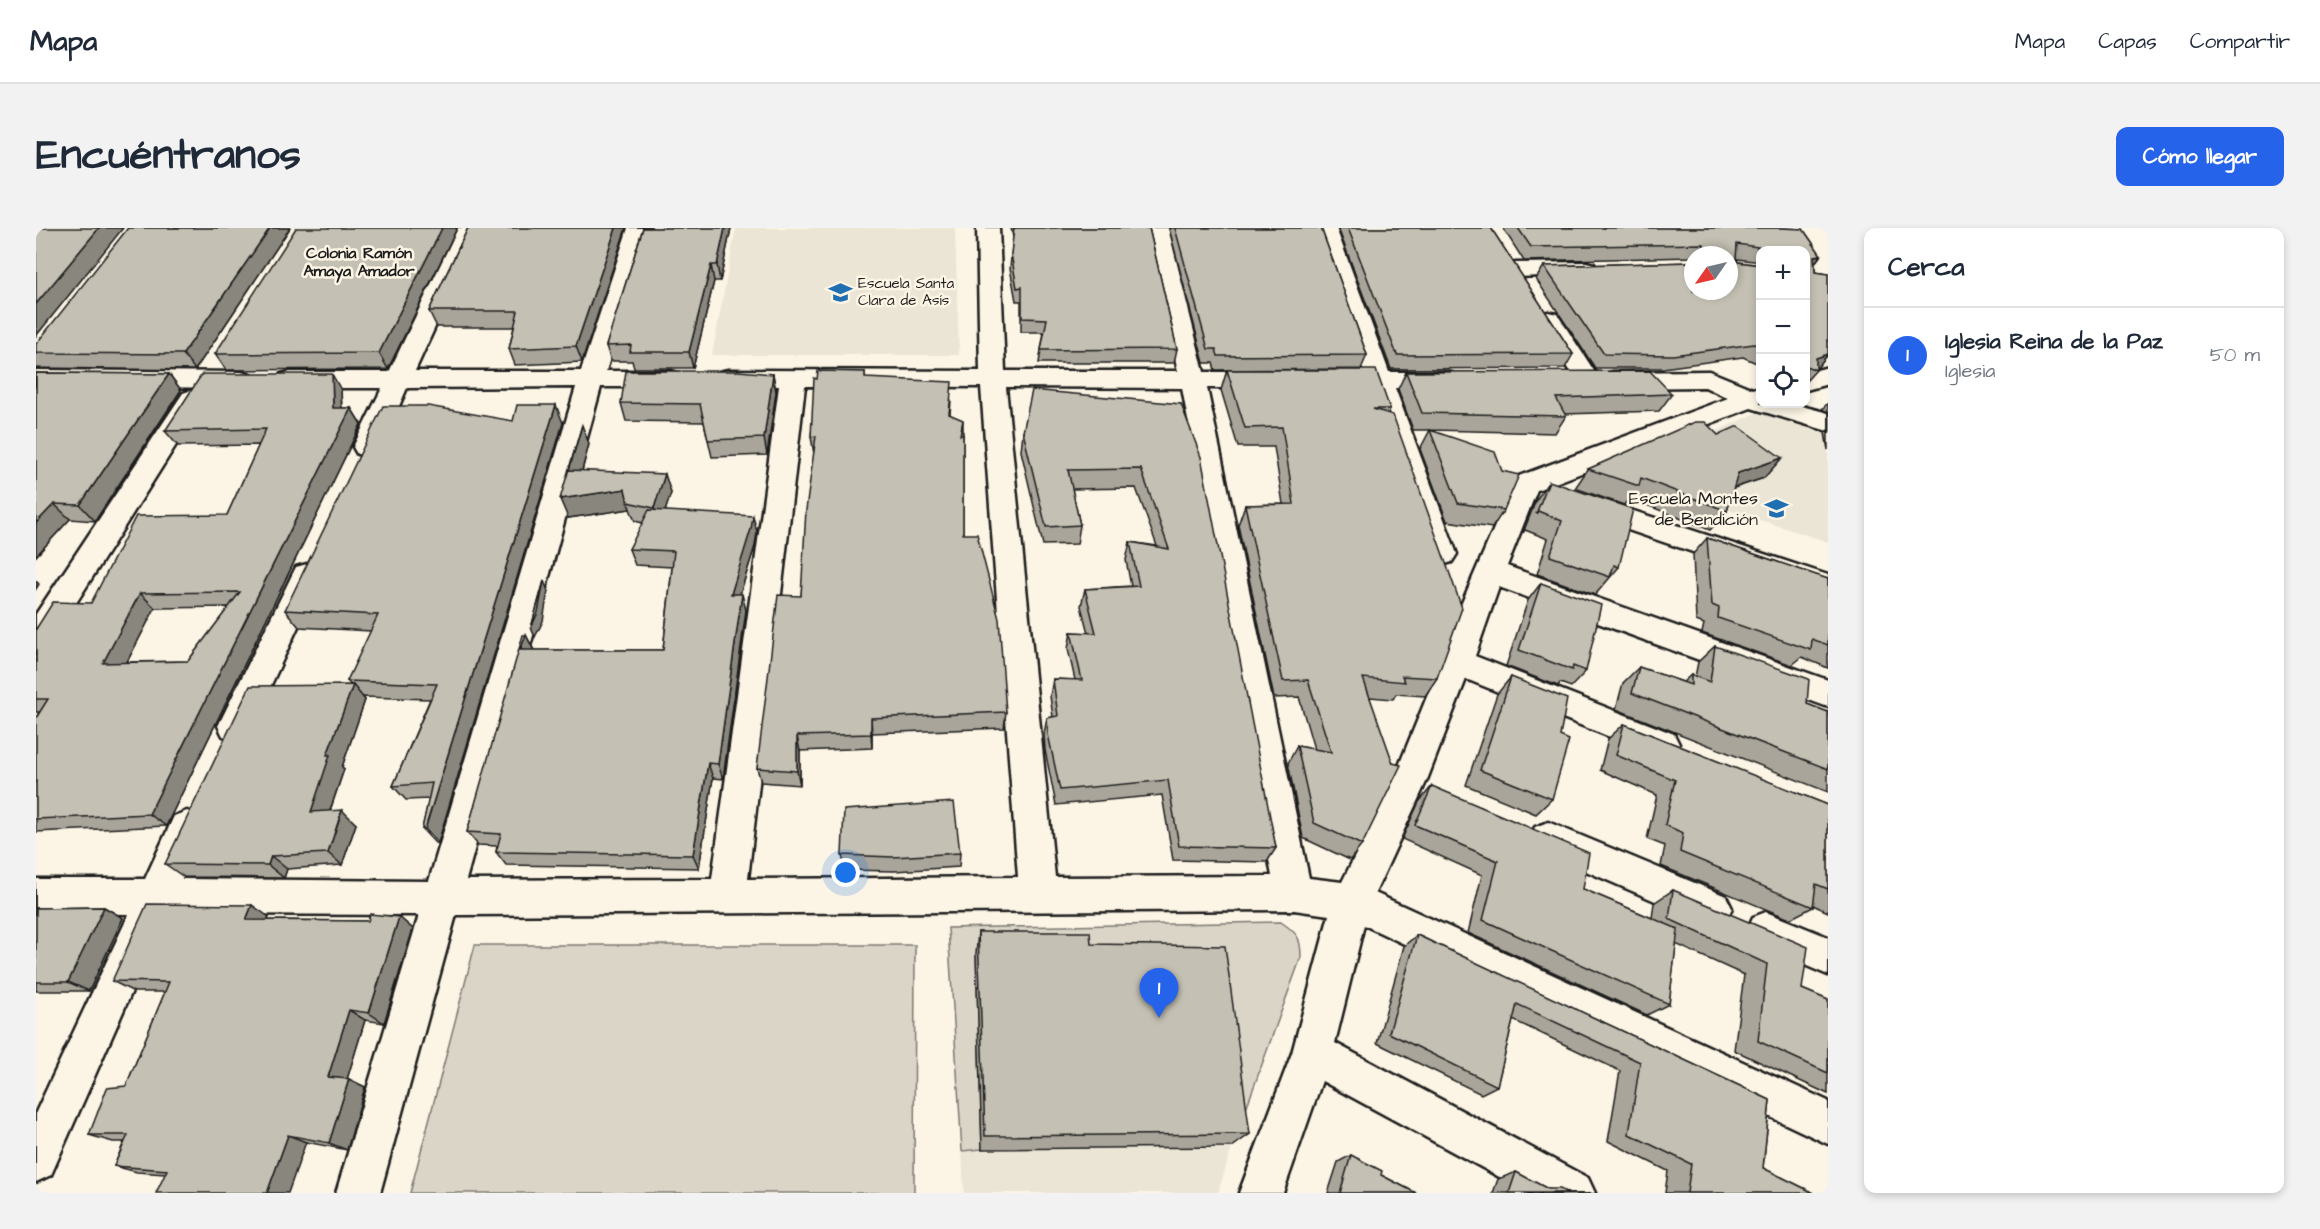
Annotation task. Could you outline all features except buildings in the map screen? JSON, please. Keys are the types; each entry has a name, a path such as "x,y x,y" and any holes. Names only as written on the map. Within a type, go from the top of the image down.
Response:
{"street":[{"path":"354,476 469,228"},
{"path":"358,1193 591,379 639,228"},
{"path":"988,228 993,381 1038,894"},
{"path":"1157,228 1193,380 1294,893"},
{"path":"1324,228 1381,380 1468,626"},
{"path":"1610,268 1510,262 1532,295 1576,380 1701,379 1756,399"},
{"path":"36,640 222,352"},
{"path":"1810,381 1828,375"},
{"path":"36,378 1473,380"},
{"path":"728,895 793,378"},
{"path":"1261,1193 1312,1053 1352,901 1410,780 1457,662 1468,626 1526,484 1756,401"},
{"path":"1783,408 1828,422"},
{"path":"1526,484 1828,587"},
{"path":"221,756 318,551"},
{"path":"1491,572 1828,694"},
{"path":"1457,662 1686,754"},
{"path":"1410,780 1443,794"},
{"path":"36,1160 200,799"},
{"path":"1520,826 1828,956"},
{"path":"36,896 443,898 1294,893 1352,901 1828,1123"},
{"path":"1312,1053 1573,1193"}],"shaded area":[{"name":"Escuela Santa Clara de Asís","path":"736,228 955,228 959,355 712,355"},
{"name":"Escuela Montes de Bendición","path":"1765,409 1828,428 1828,542 1621,475"},
{"path":"1281,922 1297,936 1301,957 1232,1147 976,954 982,1149 962,1151 948,928"},
{"path":"475,945 915,945 914,1193 410,1193"},
{"path":"1232,1147 1218,1193 964,1193 962,1151"}],"place":[{"name":"Escuela Santa Clara de Asís","path":"840,292"},
{"name":"Escuela Montes de Bendición","path":"1776,508"},
{"name":"Iglesia Reina de la Paz","path":"1159,1018"}],"district":[{"name":"Colonia Ramón Amaya Amador","path":"359,262"}]}
